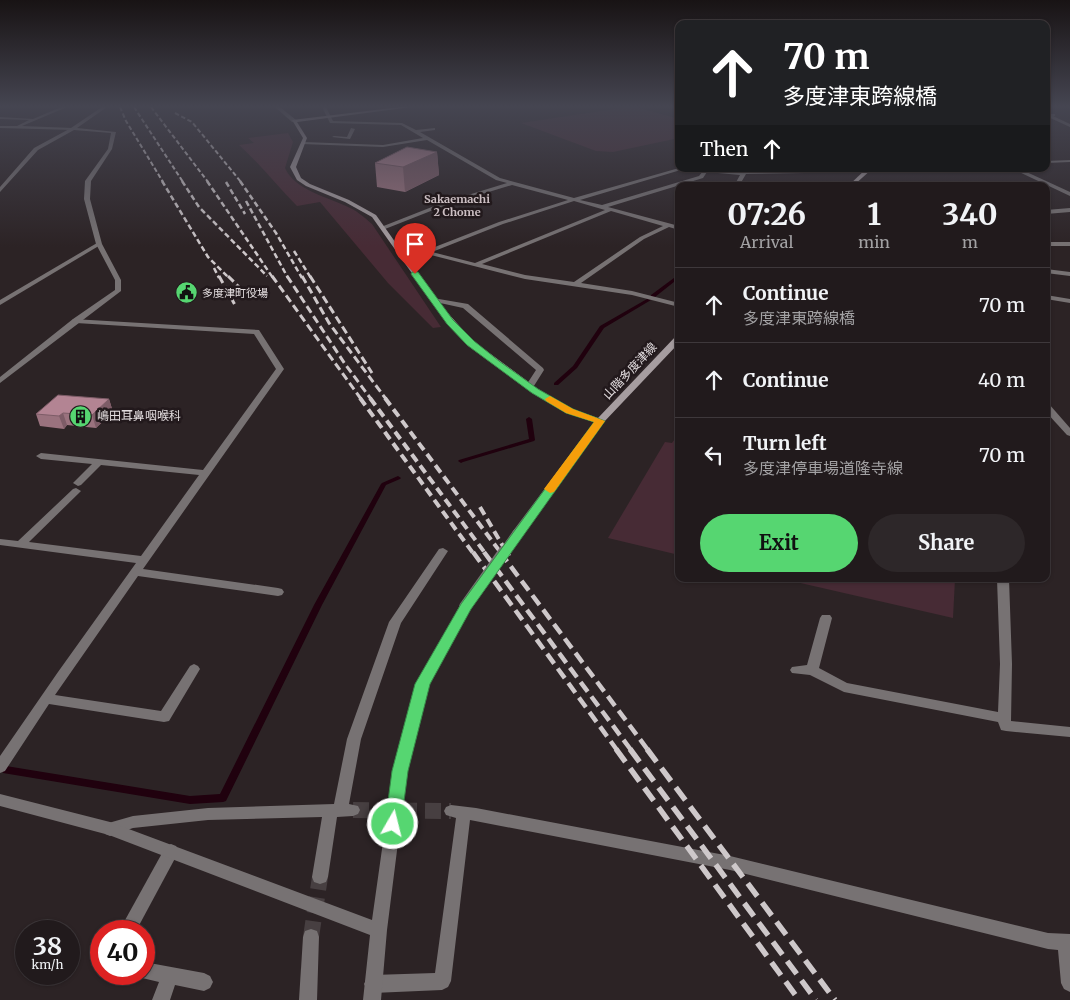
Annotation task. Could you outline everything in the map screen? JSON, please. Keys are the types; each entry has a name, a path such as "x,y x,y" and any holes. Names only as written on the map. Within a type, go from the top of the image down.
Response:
{"main road":[{"path":"298,154 293,167 299,179 362,208 374,216 433,300 470,343 529,386 569,411 600,421"},
{"path":"854,182 866,172"},
{"name":"山階多度津線","path":"600,421 675,342"}],"street":[{"path":"0,190 32,154"},
{"path":"0,381 76,321 118,291 118,280 99,244 87,199 88,181 107,154"},
{"path":"452,154 498,179 675,227"},
{"path":"1050,162 1070,161"},
{"path":"406,260 500,223 675,171"},
{"path":"687,182 701,178 705,172"},
{"path":"1022,172 1044,182"},
{"path":"383,228 444,204 512,183"},
{"path":"1050,185 1070,194"},
{"path":"601,207 675,186"},
{"path":"477,264 610,210"},
{"path":"1050,212 1070,210"},
{"path":"574,284 642,238 668,225"},
{"path":"0,303 99,244"},
{"path":"1050,244 1070,244"},
{"path":"428,252 525,277 632,293 675,303"},
{"path":"1050,272 1070,274"},
{"path":"1050,298 1070,301"},
{"path":"433,300 465,306 540,370 529,386"},
{"path":"0,766 280,369 256,332 76,321"},
{"path":"1050,410 1070,433"},
{"path":"600,421 465,607 423,684 400,771 379,930 373,992 442,981 457,812 730,863 1048,941 1068,942 1070,983"},
{"path":"41,456 206,474"},
{"path":"21,544 99,462"},
{"path":"0,542 144,560"},
{"path":"320,877 341,811 354,738 395,622 442,550"},
{"path":"135,572 278,592"},
{"path":"1003,582 1006,664 1004,718 1006,726 1070,732"},
{"path":"812,670 826,618"},
{"path":"46,699 164,717 194,669"},
{"path":"796,670 812,670 844,687 1004,718"},
{"path":"0,800 110,829 379,930"},
{"path":"110,829 132,822 208,814 341,811"},
{"path":"133,920 171,851"},
{"path":"308,1000 311,937"},
{"path":"155,973 204,982"},
{"path":"160,1000 170,976"}],"shaded area":[{"path":"248,154 289,154 285,168 296,182 350,208 372,224 441,327 433,328 388,283 320,202 297,206"},
{"path":"675,439 675,554 608,538 665,442 672,443"},
{"path":"796,582 955,582 953,618"}],"building":[{"path":"394,154 433,154 403,167 375,163"},
{"path":"58,395 109,399 92,415 63,413 59,416 36,414"}],"waterway":[{"path":"653,296 675,279"},
{"path":"556,384 575,367 602,327 649,300"},
{"path":"461,461 532,440 529,419"},
{"path":"6,770 190,800 223,798 318,605 384,484 398,478"}],"tunnel":[{"path":"353,810 451,811"},
{"path":"311,937 320,877"}],"railway":[{"path":"146,154 163,182"},
{"path":"164,154 183,182"},
{"path":"186,154 208,182"},
{"path":"218,154 241,182"},
{"path":"162,181 208,257 229,278"},
{"path":"182,181 199,207 267,276"},
{"path":"207,181 273,278"},
{"path":"240,181 276,233 302,278"},
{"path":"226,182 245,214"},
{"path":"246,201 288,278"},
{"path":"294,251 311,278"},
{"path":"214,268 219,278"},
{"path":"219,276 235,305"},
{"path":"228,276 245,293"},
{"path":"272,276 361,399"},
{"path":"287,276 345,364 371,399"},
{"path":"302,276 329,323 386,399"},
{"path":"310,276 372,373"},
{"path":"360,398 473,553"},
{"path":"370,398 485,553"},
{"path":"385,398 501,553"},
{"path":"480,507 507,553"},
{"path":"473,552 617,750"},
{"path":"484,552 631,750"},
{"path":"500,552 648,750"},
{"path":"507,552 509,556"},
{"path":"616,749 799,1000"},
{"path":"630,749 816,1000"},
{"path":"647,749 835,1000"}],"slow traffic":[{"path":"550,399 569,411 600,421 550,489"}],"place":[{"name":"多度津町役場","path":"186,293"},
{"name":"嶋田耳鼻咽喉科","path":"81,416"}],"district":[{"name":"Sakaemachi 2 Chome","path":"457,205"}],"route":[{"path":"393,824 400,771 423,684 465,607 600,421 569,411 535,391 495,363 470,343 450,322 415,274"}]}
